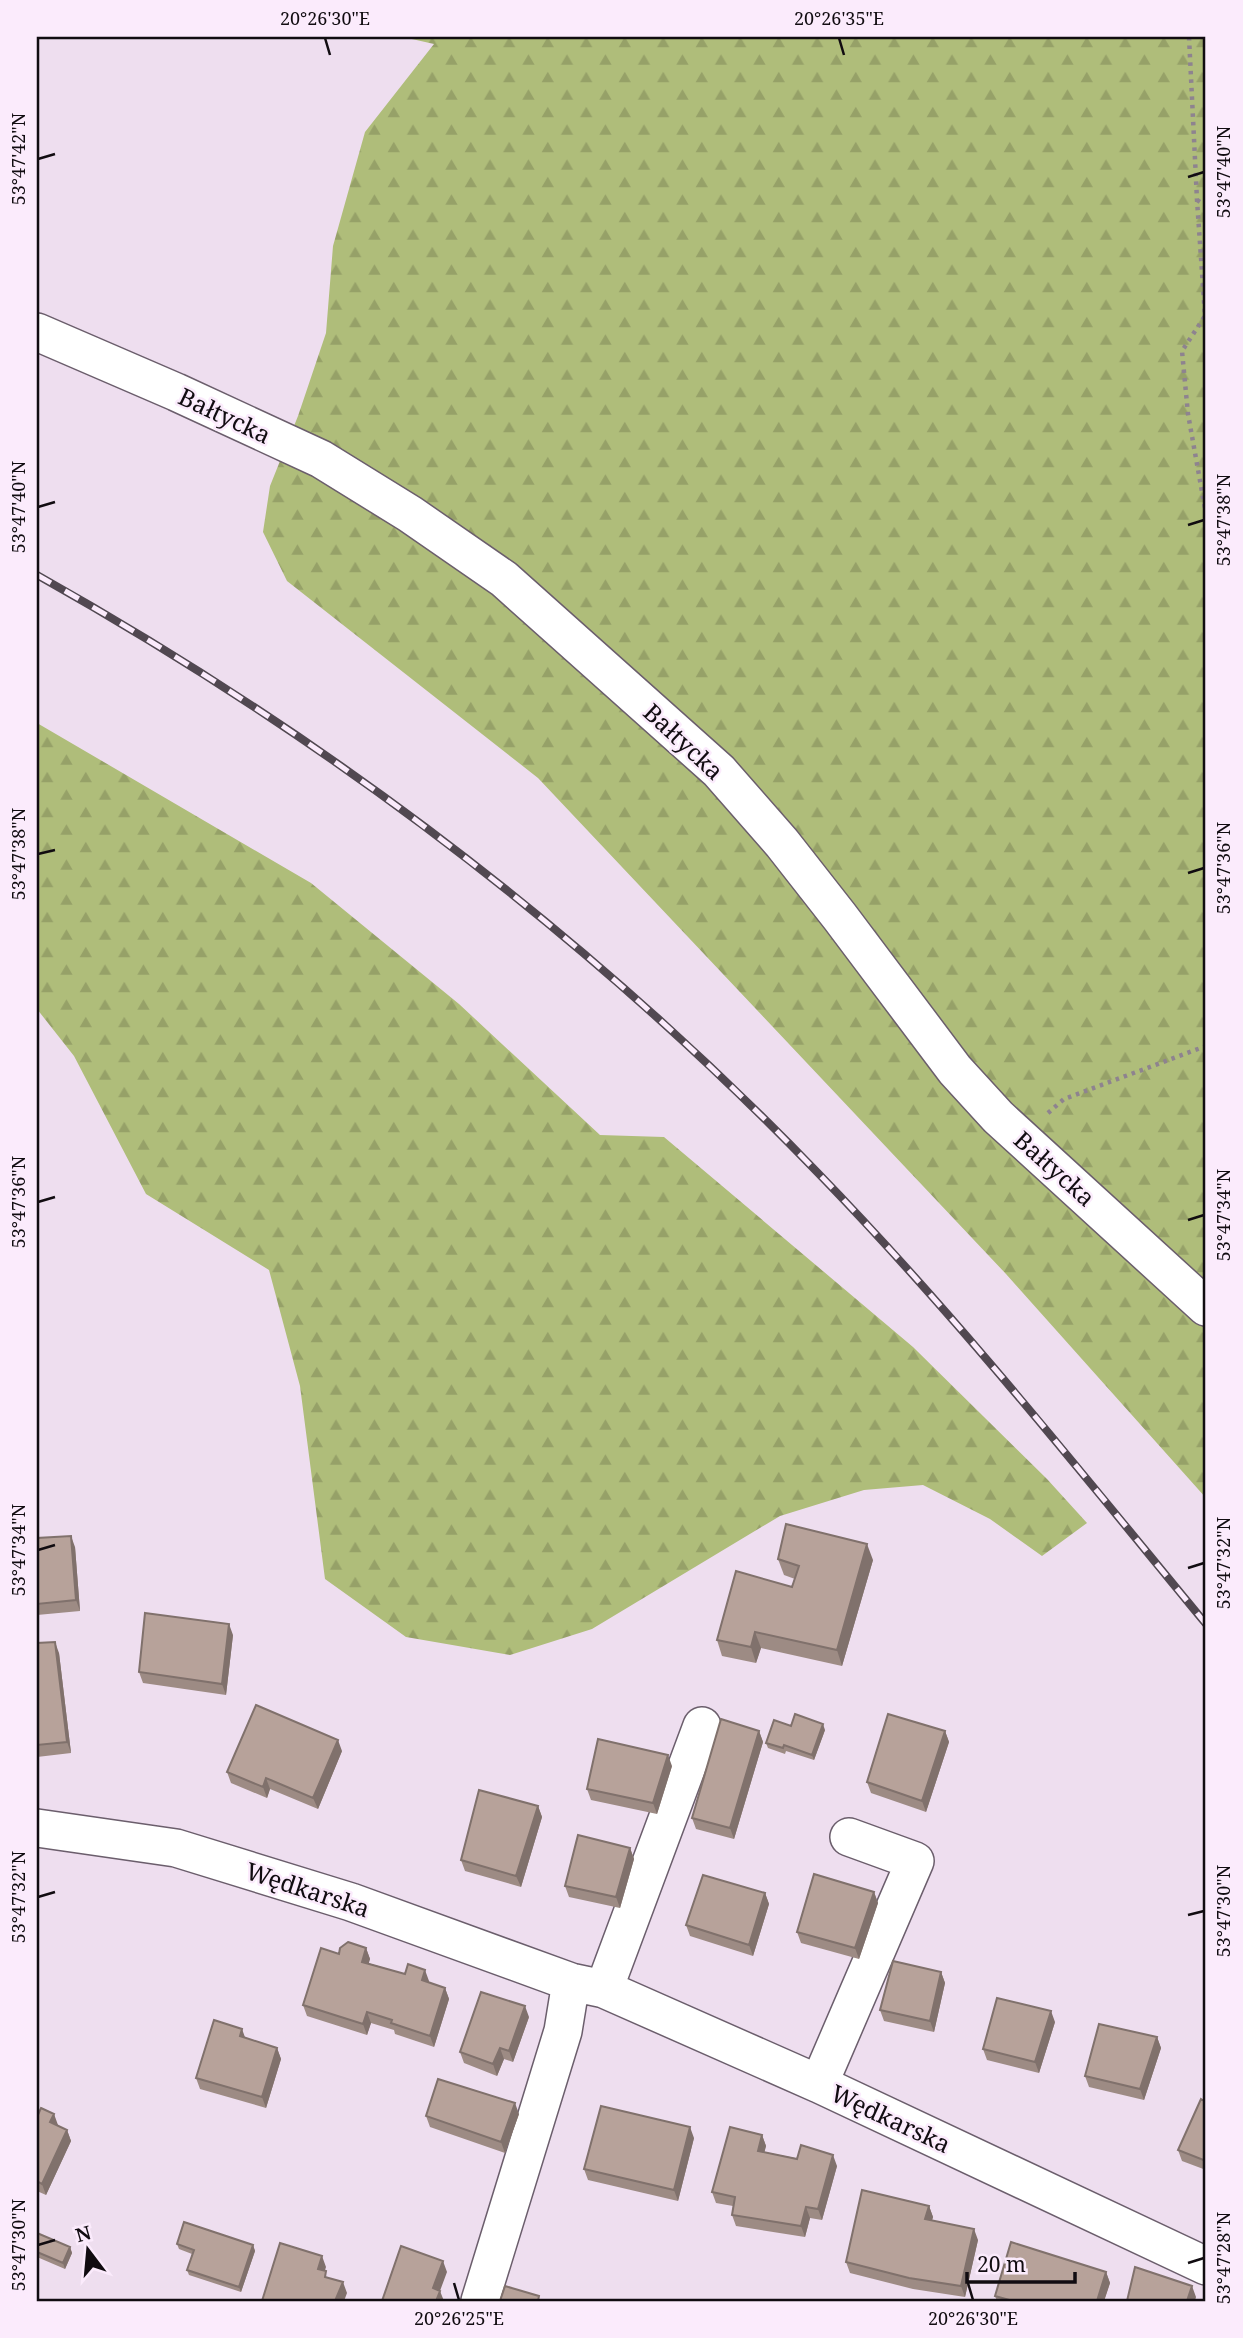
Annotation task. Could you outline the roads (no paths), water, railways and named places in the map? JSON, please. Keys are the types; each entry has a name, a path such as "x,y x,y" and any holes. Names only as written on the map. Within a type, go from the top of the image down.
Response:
{"street":[{"name":"Bałtycka","path":"37,332 321,459 410,514 504,579 719,771 782,843 955,1070 998,1117 1206,1307"},
{"path":"480,2301 563,2031 588,1985 702,1726"},
{"name":"Wędkarska","path":"37,1828 176,1849 351,1902 588,1985 820,2084 1206,2266"},
{"path":"820,2084 915,1861 849,1836"}],"railway":[{"path":"37,575 144,637 350,772 449,845 545,921 639,1001 730,1085 817,1172 919,1281 1206,1624"}]}
